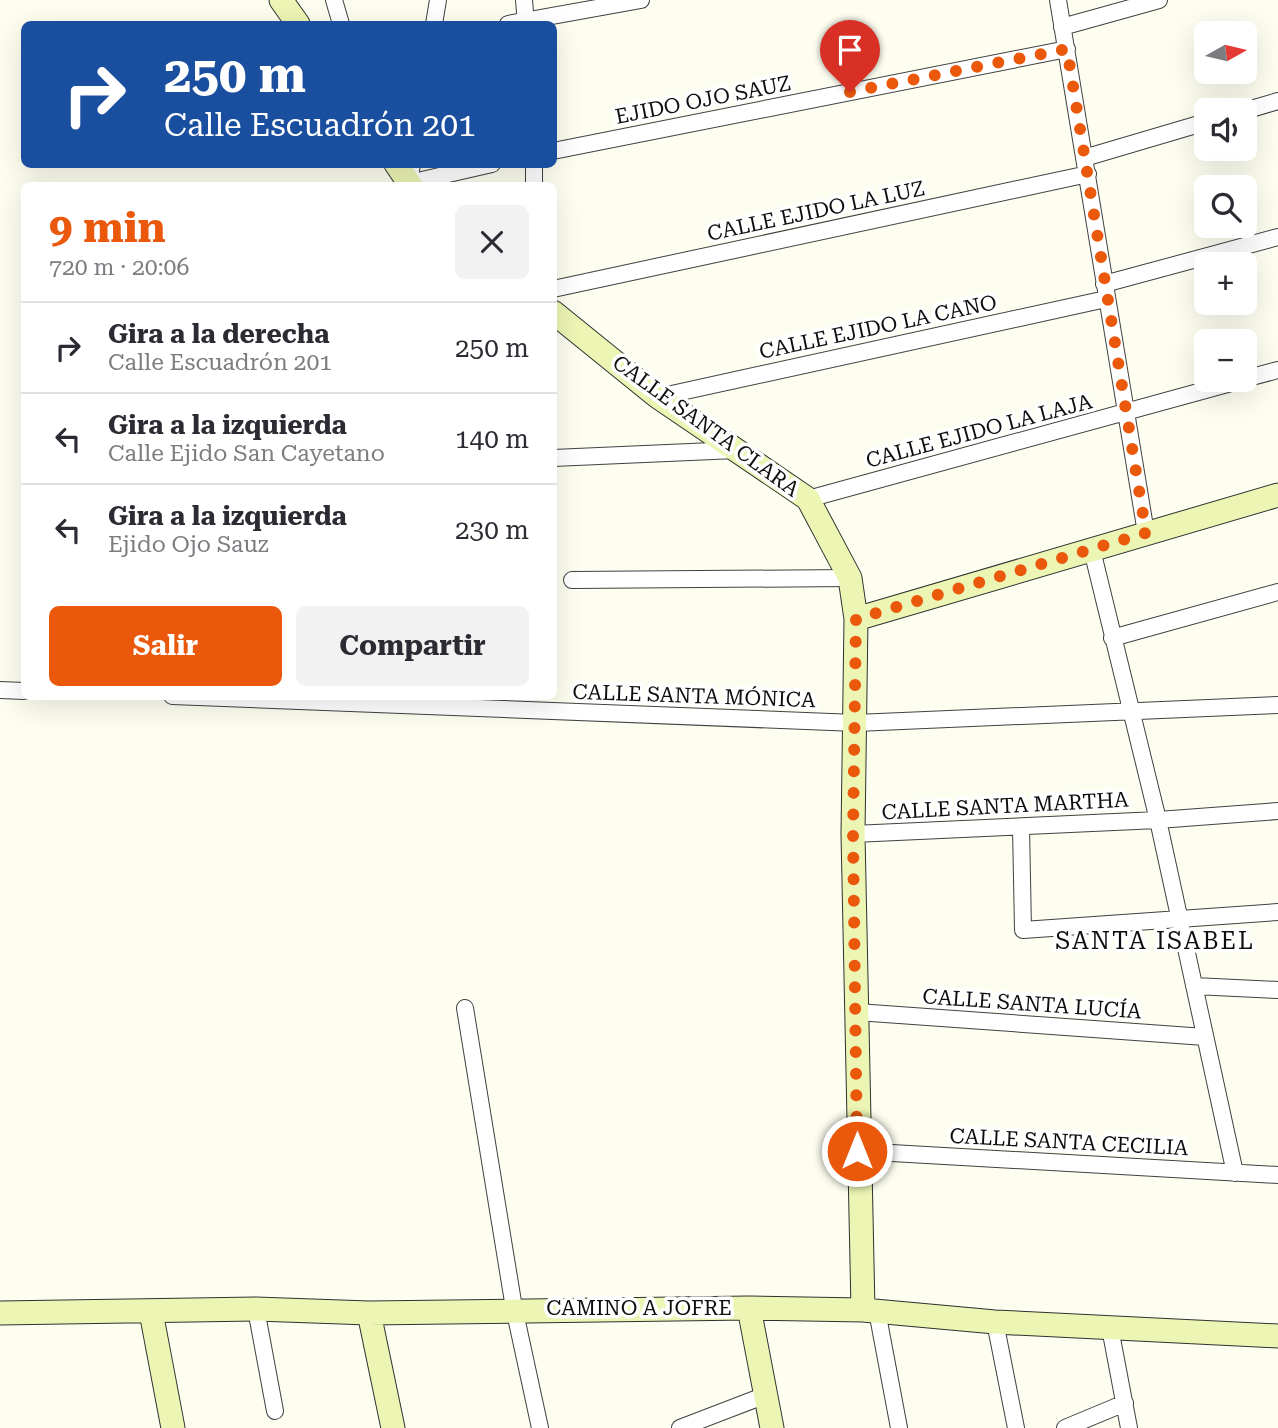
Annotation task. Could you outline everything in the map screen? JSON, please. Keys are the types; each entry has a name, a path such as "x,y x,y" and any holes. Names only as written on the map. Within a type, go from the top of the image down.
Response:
{"street":[{"path":"281,0 296,21"},
{"path":"334,0 340,21"},
{"path":"434,21 438,0"},
{"path":"524,0 525,21"},
{"path":"539,21 640,0"},
{"path":"1058,0 1124,413 1146,533"},
{"path":"1062,27 1158,0"},
{"name":"EJIDO OJO SAUZ","path":"557,150 1067,49"},
{"path":"1257,107 1278,101"},
{"name":"CALLE EJIDO LA LUZ","path":"557,288 1086,166 1194,126"},
{"path":"411,178 469,168"},
{"name":"CALLE EJIDO LA CANO","path":"658,397 1105,291 1278,237"},
{"name":"CALLE SANTA CLARA","path":"557,315 658,397 808,499 850,578 856,619 853,834 857,1151 870,1311"},
{"name":"CALLE EJIDO LA LAJA","path":"1257,375 1278,370"},
{"name":"CALLE EJIDO LA LAJA","path":"808,499 1198,392"},
{"path":"557,458 736,450"},
{"path":"856,619 1278,495"},
{"path":"1092,550 1158,820 1235,1173"},
{"path":"572,580 850,578"},
{"path":"1112,638 1278,592"},
{"path":"0,690 21,691"},
{"name":"CALLE SANTA MÓNICA","path":"273,700 856,723 1278,705"},
{"name":"CALLE SANTA MARTHA","path":"853,834 1158,820 1278,811"},
{"path":"1021,827 1023,930 1278,912"},
{"path":"1194,986 1278,990"},
{"path":"465,1007 514,1308 540,1428"},
{"name":"CALLE SANTA LUCÍA","path":"857,1012 1205,1037"},
{"name":"CALLE SANTA CECILIA","path":"857,1151 1278,1175"},
{"name":"CAMINO A JOFRE","path":"0,1313 256,1309 369,1313 514,1308 749,1308 870,1311 995,1322 1278,1336"},
{"path":"749,1308 772,1428"},
{"path":"256,1309 275,1411"},
{"path":"870,1311 899,1428"},
{"path":"150,1312 173,1428"},
{"path":"369,1313 393,1428"},
{"path":"995,1322 1016,1428"},
{"path":"1110,1328 1129,1428"},
{"path":"680,1428 766,1395"},
{"path":"1065,1428 1125,1403"}],"district":[{"name":"SANTA ISABEL","path":"1155,941"}],"route":[{"path":"850,92 1067,49 1124,413 1146,533 856,619 853,834 857,1151"}]}
